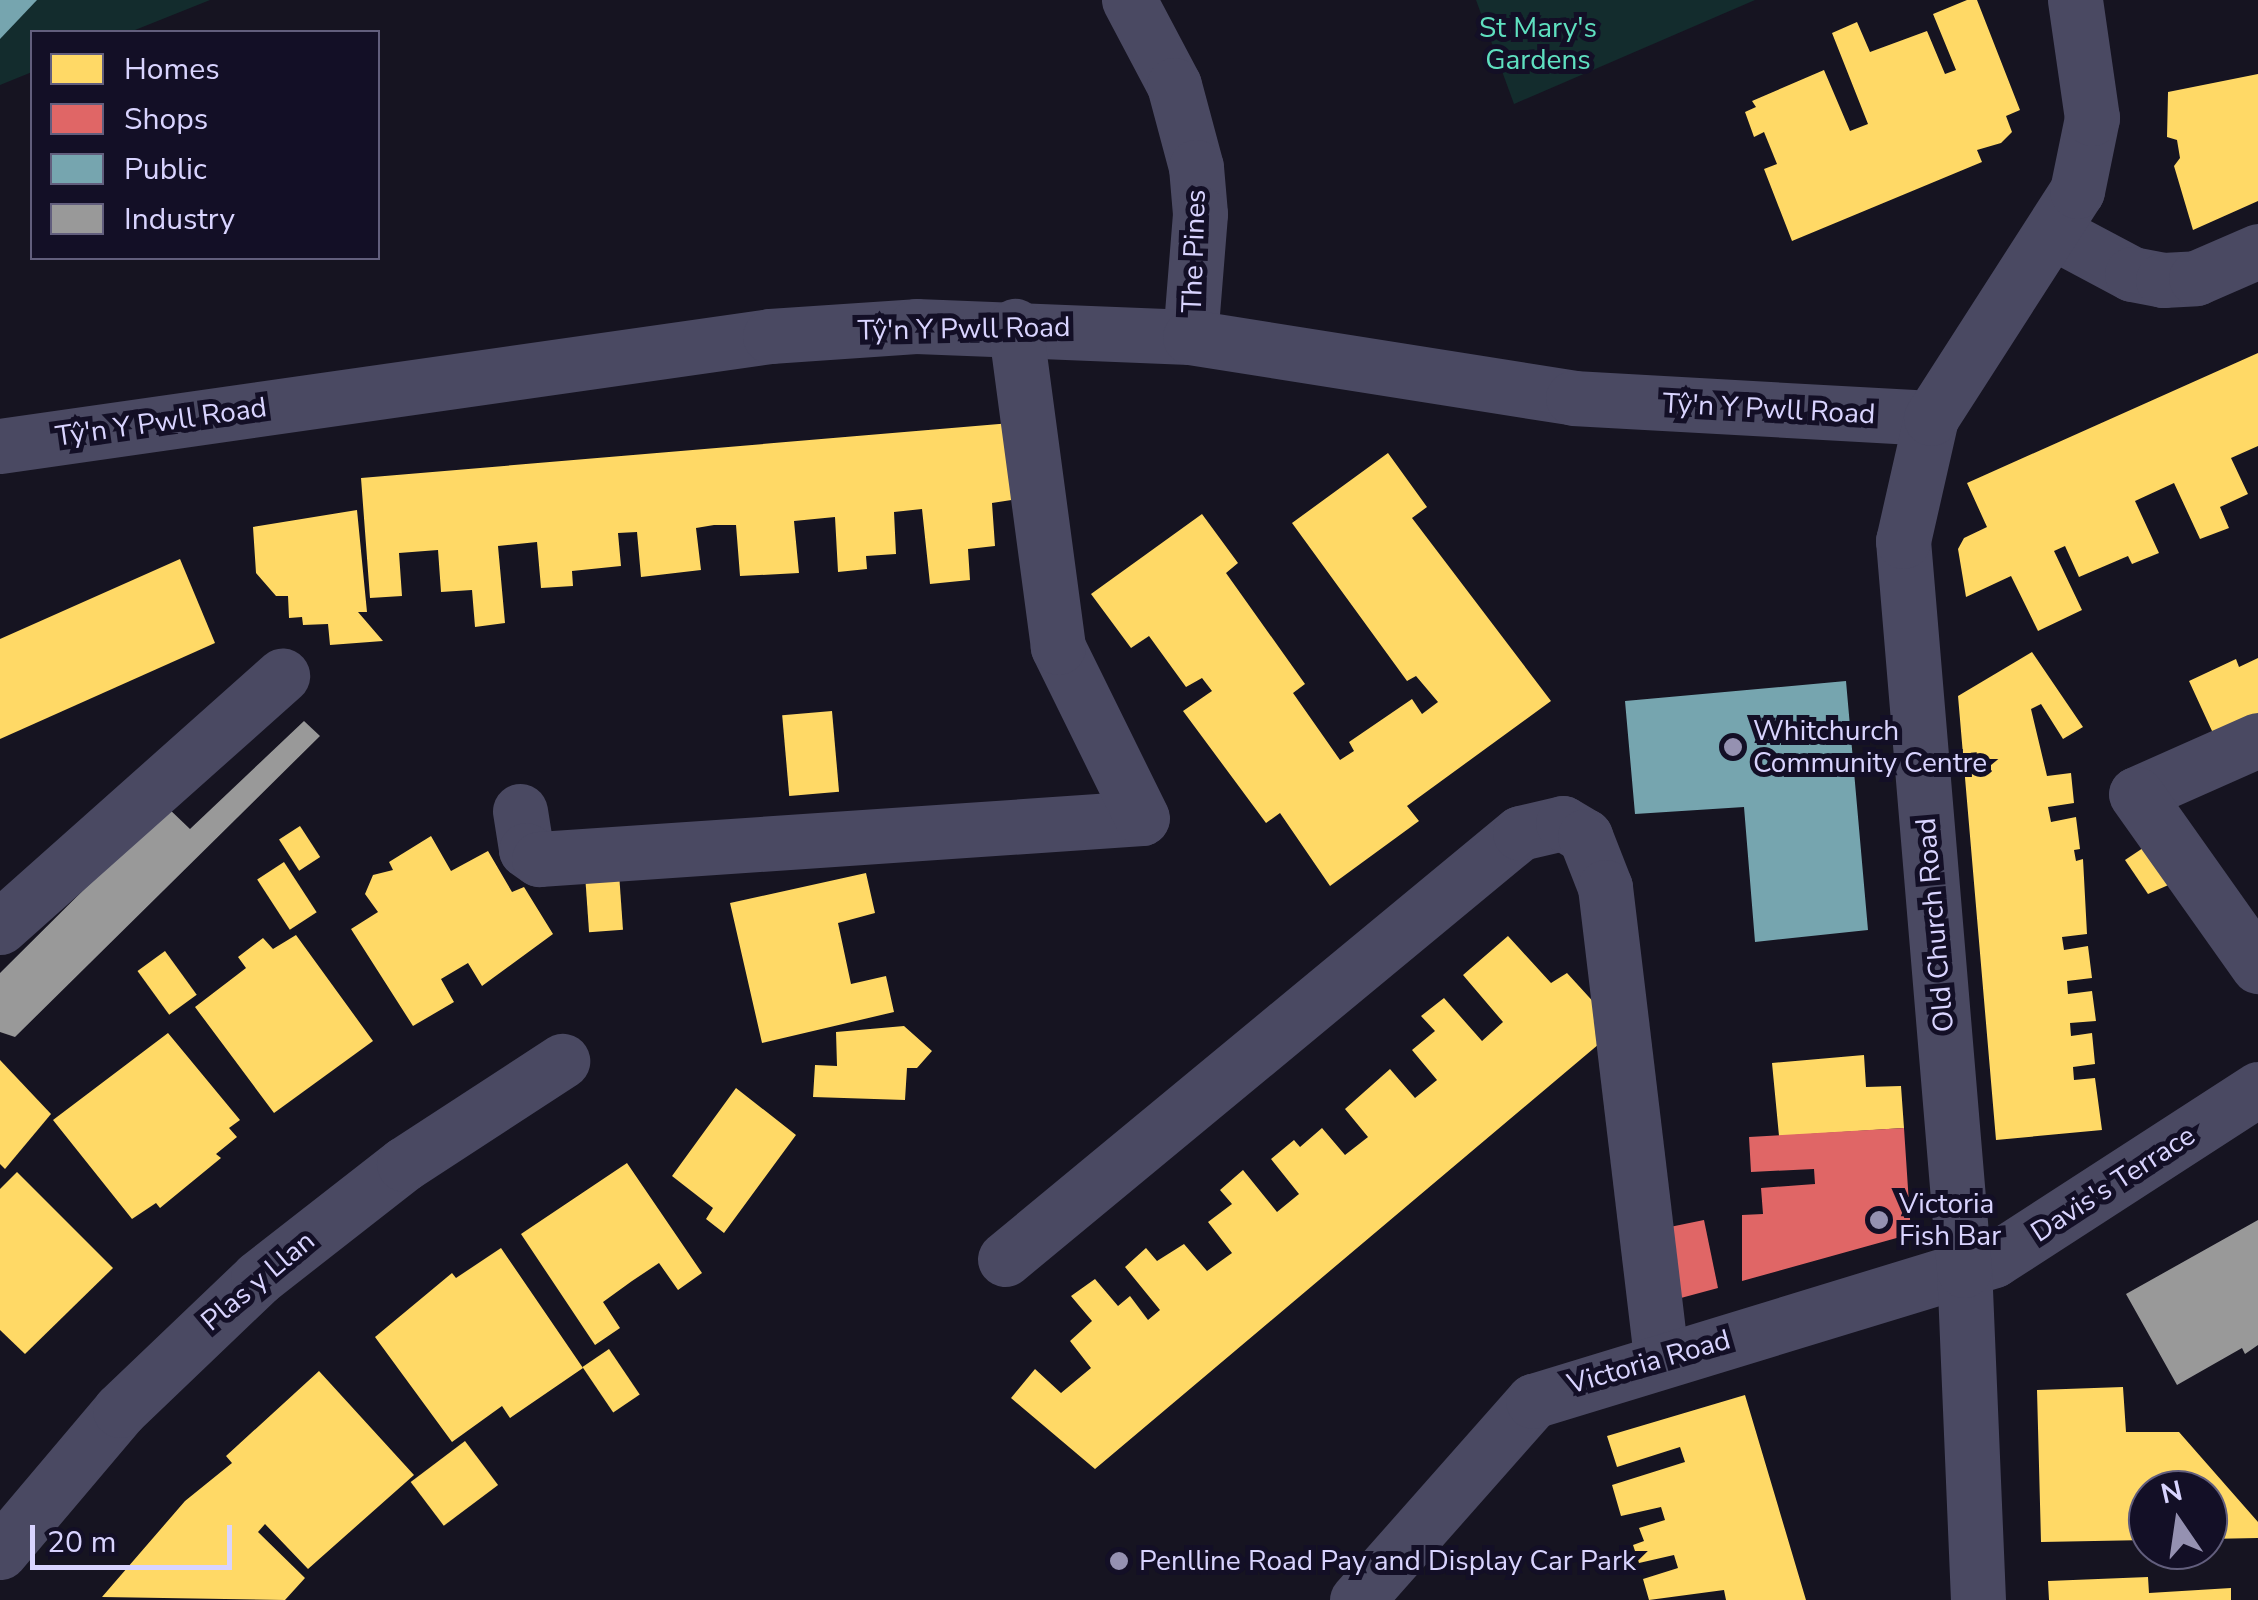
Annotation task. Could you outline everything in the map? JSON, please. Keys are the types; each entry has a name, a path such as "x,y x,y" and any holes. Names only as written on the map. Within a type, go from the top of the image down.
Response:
{"street":[{"name":"The Pines","path":"1129,0 1174,85 1196,167 1200,214 1190,337"},
{"name":"Old Church Road","path":"1978,1600 1964,1270 1903,564 1904,514 1931,418 1949,382 2055,233 2076,191 2092,118 2075,0"},
{"path":"2055,233 2132,274 2163,280 2196,278 2258,251"},
{"name":"Tŷ'n Y Pwll Road","path":"0,446 770,336 1014,326 1190,337 1572,398 1931,418"},
{"path":"520,811 526,850 539,859 1142,818 1058,648 1014,326"},
{"path":"0,927 282,676"},
{"path":"2258,740 2136,794 2258,966"},
{"path":"1005,1259 1520,833 1563,823 1585,836 1606,887 1661,1359"},
{"name":"Plas y Llan","path":"0,1552 120,1410 258,1278 404,1164 562,1061"},
{"name":"Davis's Terrace","path":"1964,1270 1994,1260 2258,1090"},
{"name":"Victoria Road","path":"1357,1600 1533,1401 1964,1270"}],"green space":[{"path":"0,0 210,0 135,30 30,30 30,73 0,85"},
{"name":"St Mary's Gardens","path":"1476,0 1755,0 1514,104"}],"building: Homes":[{"path":"1967,0 1977,0 2020,110 2006,116 2012,132 2001,143 1977,150 1982,162 1792,241 1764,169 1777,164 1764,132 1754,137 1745,112 1756,107 1752,101 1824,70 1850,131 1868,124 1832,33 1857,22 1870,52 1927,31 1945,74 1956,70 1933,14"},
{"path":"2258,74 2258,201 2193,230 2174,166 2180,158 2177,140 2167,137 2168,92"},
{"path":"2258,353 2258,446 2231,458 2248,494 2220,507 2229,528 2200,539 2174,483 2135,501 2159,553 2132,564 2128,556 2079,577 2065,546 2054,551 2082,610 2038,631 2011,576 1966,597 1958,549 1964,538 1987,527 1967,483"},
{"path":"1011,423 1018,499 992,503 995,546 968,549 970,580 930,584 922,509 894,512 896,554 866,556 867,569 838,572 835,517 794,521 799,573 740,576 736,525 714,525 696,528 701,570 641,577 637,532 618,533 621,566 572,571 573,586 541,588 537,542 498,546 505,623 475,627 472,590 441,592 438,550 399,553 402,596 370,598 361,478"},
{"path":"1388,453 1427,507 1412,518 1551,701 1407,806 1419,821 1330,886 1280,813 1266,823 1183,711 1212,691 1202,678 1186,687 1149,636 1131,648 1091,594 1202,514 1238,563 1226,573 1305,684 1293,693 1340,760 1354,751 1349,742 1412,699 1422,714 1438,702 1416,676 1407,681 1292,523"},
{"path":"357,510 367,612 358,612 383,641 330,645 328,624 303,625 302,617 289,618 288,596 276,596 256,573 253,527"},
{"path":"180,559 215,643 0,739 0,639"},
{"path":"2032,652 2083,727 2063,739 2041,704 2031,709 2047,776 2071,773 2074,803 2048,807 2051,822 2076,817 2080,849 2074,850 2076,861 2083,859 2087,934 2062,937 2064,950 2088,946 2092,978 2067,981 2068,994 2092,991 2096,1021 2070,1023 2071,1036 2092,1033 2095,1064 2073,1067 2074,1080 2095,1078 2102,1130 1996,1140 1958,696"},
{"path":"2258,658 2258,725 2218,744 2189,681 2236,659 2239,667"},
{"path":"832,711 839,792 789,796 782,715"},
{"path":"300,826 320,857 299,871 279,840"},
{"path":"431,836 451,871 488,851 512,892 524,887 553,934 482,986 468,963 441,979 454,1002 413,1026 351,929 378,912 365,894 373,875 393,870 389,862"},
{"path":"2155,840 2182,879 2148,894 2125,860"},
{"path":"284,862 317,912 290,930 257,879"},
{"path":"619,873 623,930 589,932 585,875"},
{"path":"866,873 875,913 838,923 851,984 886,976 894,1012 762,1043 730,903"},
{"path":"296,935 373,1041 274,1113 195,1007 246,968 238,957 263,938 273,949"},
{"path":"1508,936 1551,983 1567,973 1609,1019 1612,1033 1095,1469 1011,1398 1035,1369 1061,1393 1091,1368 1070,1341 1092,1321 1071,1296 1095,1279 1118,1306 1130,1296 1148,1320 1160,1310 1125,1267 1146,1248 1157,1261 1184,1244 1207,1271 1232,1253 1208,1222 1232,1204 1220,1190 1243,1170 1277,1212 1299,1194 1271,1159 1294,1140 1300,1147 1322,1128 1345,1155 1368,1137 1345,1109 1390,1069 1415,1098 1437,1080 1412,1050 1435,1031 1421,1016 1444,998 1482,1041 1503,1022 1463,975"},
{"path":"165,951 197,995 169,1015 137,971"},
{"path":"904,1026 932,1051 917,1068 907,1068 905,1100 813,1097 815,1065 837,1066 836,1032"},
{"path":"168,1033 240,1120 229,1128 237,1137 216,1154 221,1158 160,1208 156,1203 132,1219 53,1120"},
{"path":"1864,1055 1866,1087 1901,1086 1904,1128 1779,1136 1772,1063"},
{"path":"0,1060 51,1114 5,1169 0,1164"},
{"path":"736,1088 796,1135 724,1233 706,1219 713,1208 672,1176"},
{"path":"627,1163 702,1273 678,1290 659,1263 632,1281 603,1302 620,1328 595,1345 521,1234"},
{"path":"17,1172 113,1268 25,1354 0,1330 0,1189"},
{"path":"501,1248 583,1368 510,1418 502,1406 452,1442 375,1337 452,1273 456,1278"},
{"path":"609,1349 640,1395 613,1412 582,1367"},
{"path":"319,1371 414,1475 308,1569 265,1524 258,1532 305,1578 285,1600 102,1597 185,1501 232,1463 226,1456"},
{"path":"2123,1387 2126,1432 2179,1432 2212,1470 2128,1470 2128,1540 2041,1542 2037,1390"},
{"path":"1745,1395 1806,1600 1726,1600 1724,1590 1649,1600 1643,1579 1678,1568 1674,1555 1639,1563 1633,1545 1644,1541 1639,1528 1665,1520 1661,1507 1621,1516 1612,1485 1685,1462 1680,1447 1617,1467 1607,1436"},
{"path":"465,1441 498,1485 444,1526 411,1482"},
{"path":"2228,1488 2258,1522 2258,1538 2228,1539"},
{"path":"2148,1577 2149,1593 2231,1588 2231,1600 2049,1600 2048,1581"}],"building: Shops":[{"path":"1904,1128 1911,1234 1742,1281 1742,1215 1763,1214 1761,1188 1815,1184 1814,1169 1751,1172 1749,1137"},
{"path":"1704,1220 1718,1288 1666,1302 1660,1229"}],"building: Public":[{"path":"0,0 37,0 0,39"},
{"path":"1846,681 1868,930 1755,942 1744,807 1635,814 1625,701"}],"building: Industry":[{"path":"304,721 320,736 15,1037 0,1032 0,973 167,807 190,829"},
{"path":"2258,1220 2258,1345 2245,1354 2242,1348 2177,1385 2126,1294"}],"place":[{"name":"Whitchurch Community Centre","path":"1733,747"},
{"name":"Victoria Fish Bar","path":"1879,1220"},
{"name":"Penlline Road Pay and Display Car Park","path":"1119,1561"}]}
